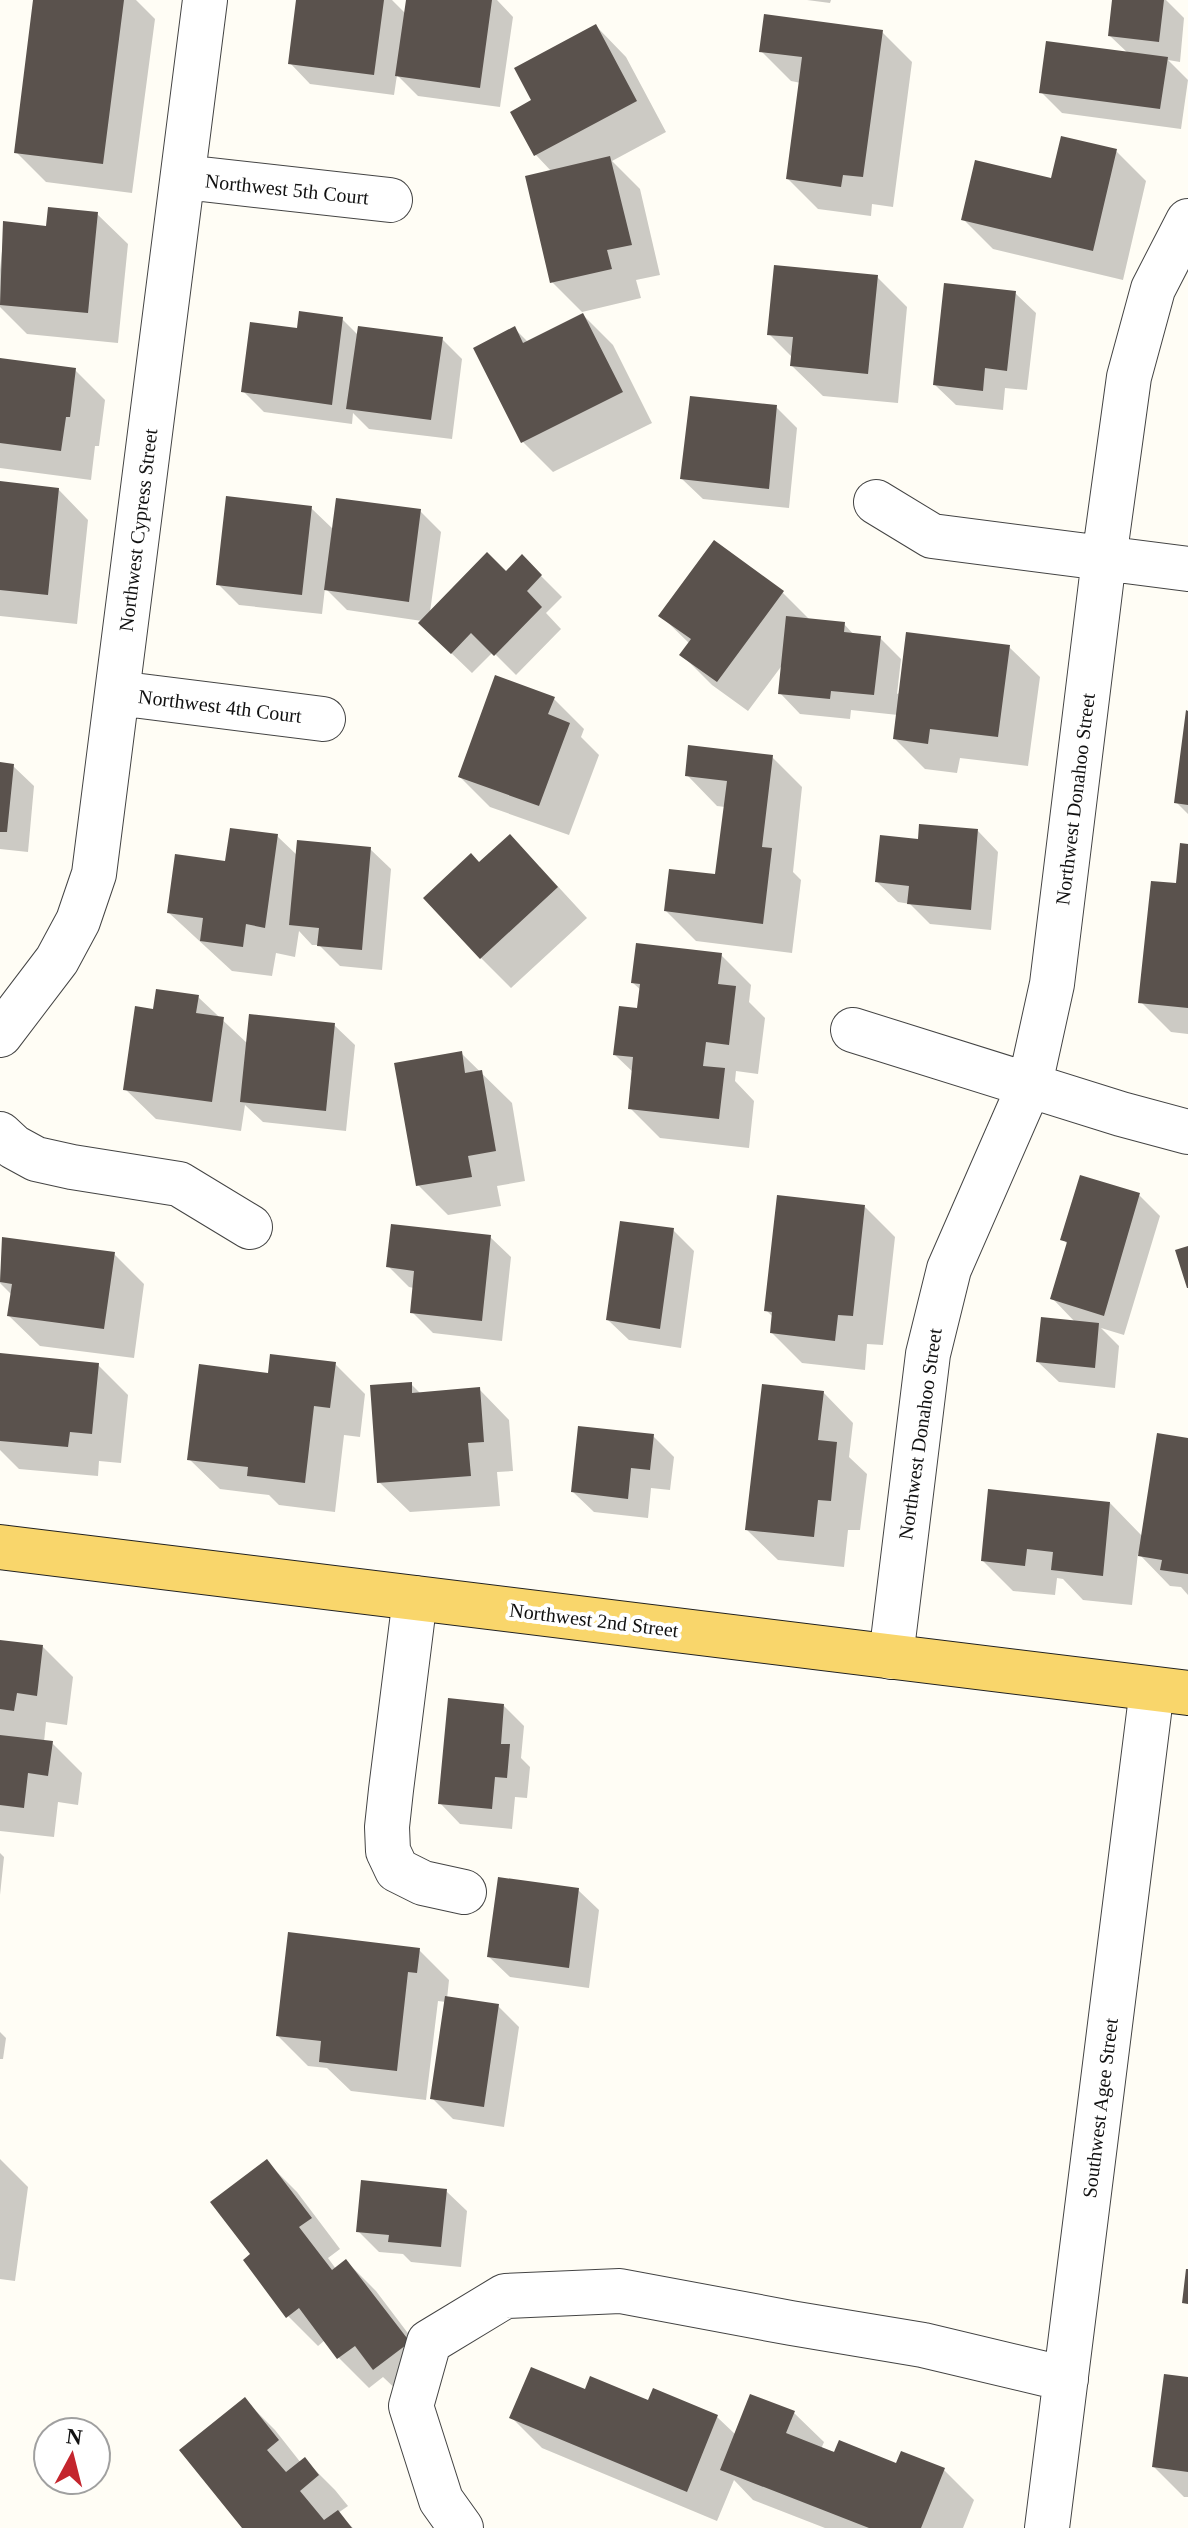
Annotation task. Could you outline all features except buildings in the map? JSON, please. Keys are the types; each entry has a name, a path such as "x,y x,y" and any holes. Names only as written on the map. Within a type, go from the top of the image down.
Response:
{"main road":[{"name":"Northwest 2nd Street","path":"0,1547 1170,1691"}],"street":[{"name":"Northwest Cypress Street","path":"0,1035 57,960 78,921 94,874 205,0"},
{"name":"Northwest 5th Court","path":"184,177 390,200"},
{"name":"Northwest Donahoo Street","path":"891,1657 928,1354 949,1269 1030,1084 1052,984 1129,377 1153,289 1188,221"},
{"path":"876,502 932,536 1188,569"},
{"name":"Northwest 4th Court","path":"117,693 323,719"},
{"path":"853,1030 1188,1132"},
{"path":"0,1134 14,1147 36,1159 179,1184 250,1227"},
{"path":"415,1598 387,1827 388,1851 397,1870 423,1883 464,1892"},
{"name":"Southwest Agee Street","path":"1047,2528 1066,2379 1170,1691"},
{"path":"461,2528 441,2500 411,2406 429,2342 505,2296 620,2291 923,2345 1066,2379"}]}
